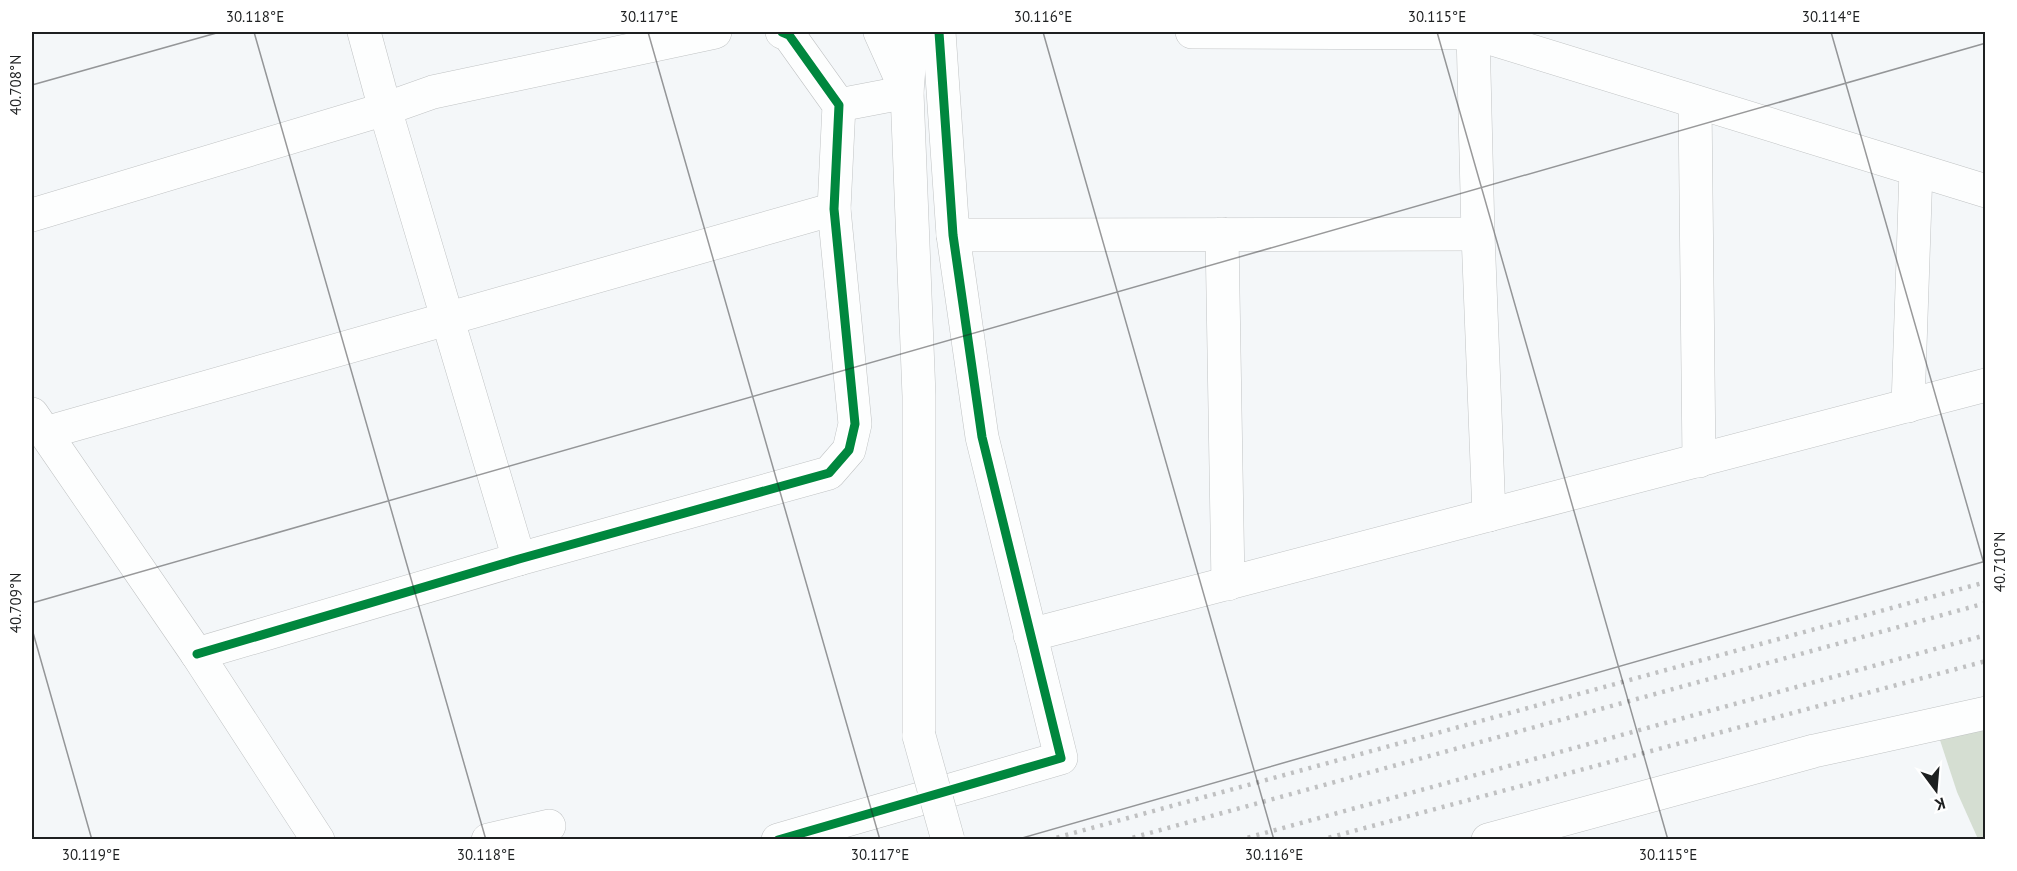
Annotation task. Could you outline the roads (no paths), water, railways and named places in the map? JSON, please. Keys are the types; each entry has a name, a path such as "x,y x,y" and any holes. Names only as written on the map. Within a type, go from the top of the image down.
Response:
{"street":[{"path":"364,32 519,559"},
{"path":"32,215 385,109 433,92 715,32"},
{"path":"197,654 519,559 829,473 849,450 855,424 834,209 838,105 789,35 782,32"},
{"path":"880,32 907,92"},
{"path":"912,32 907,92 919,396 919,736 948,840"},
{"path":"778,840 1060,758 982,437 953,235 939,32"},
{"path":"1192,32 1473,32 1986,191"},
{"path":"1473,32 1489,516"},
{"path":"838,105 907,92"},
{"path":"1695,102 1699,460"},
{"path":"1908,406 1916,170"},
{"path":"313,837 197,654 38,423 448,319 834,209"},
{"path":"1222,234 1228,584"},
{"path":"953,235 1478,234"},
{"path":"1030,635 1986,385"},
{"path":"1488,840 1814,751 1986,713"},
{"path":"488,840 549,826"}],"railway":[{"path":"1048,840 1986,582"},
{"path":"1124,840 1986,603"},
{"path":"1239,840 1986,635"},
{"path":"1320,840 1986,661"}]}
